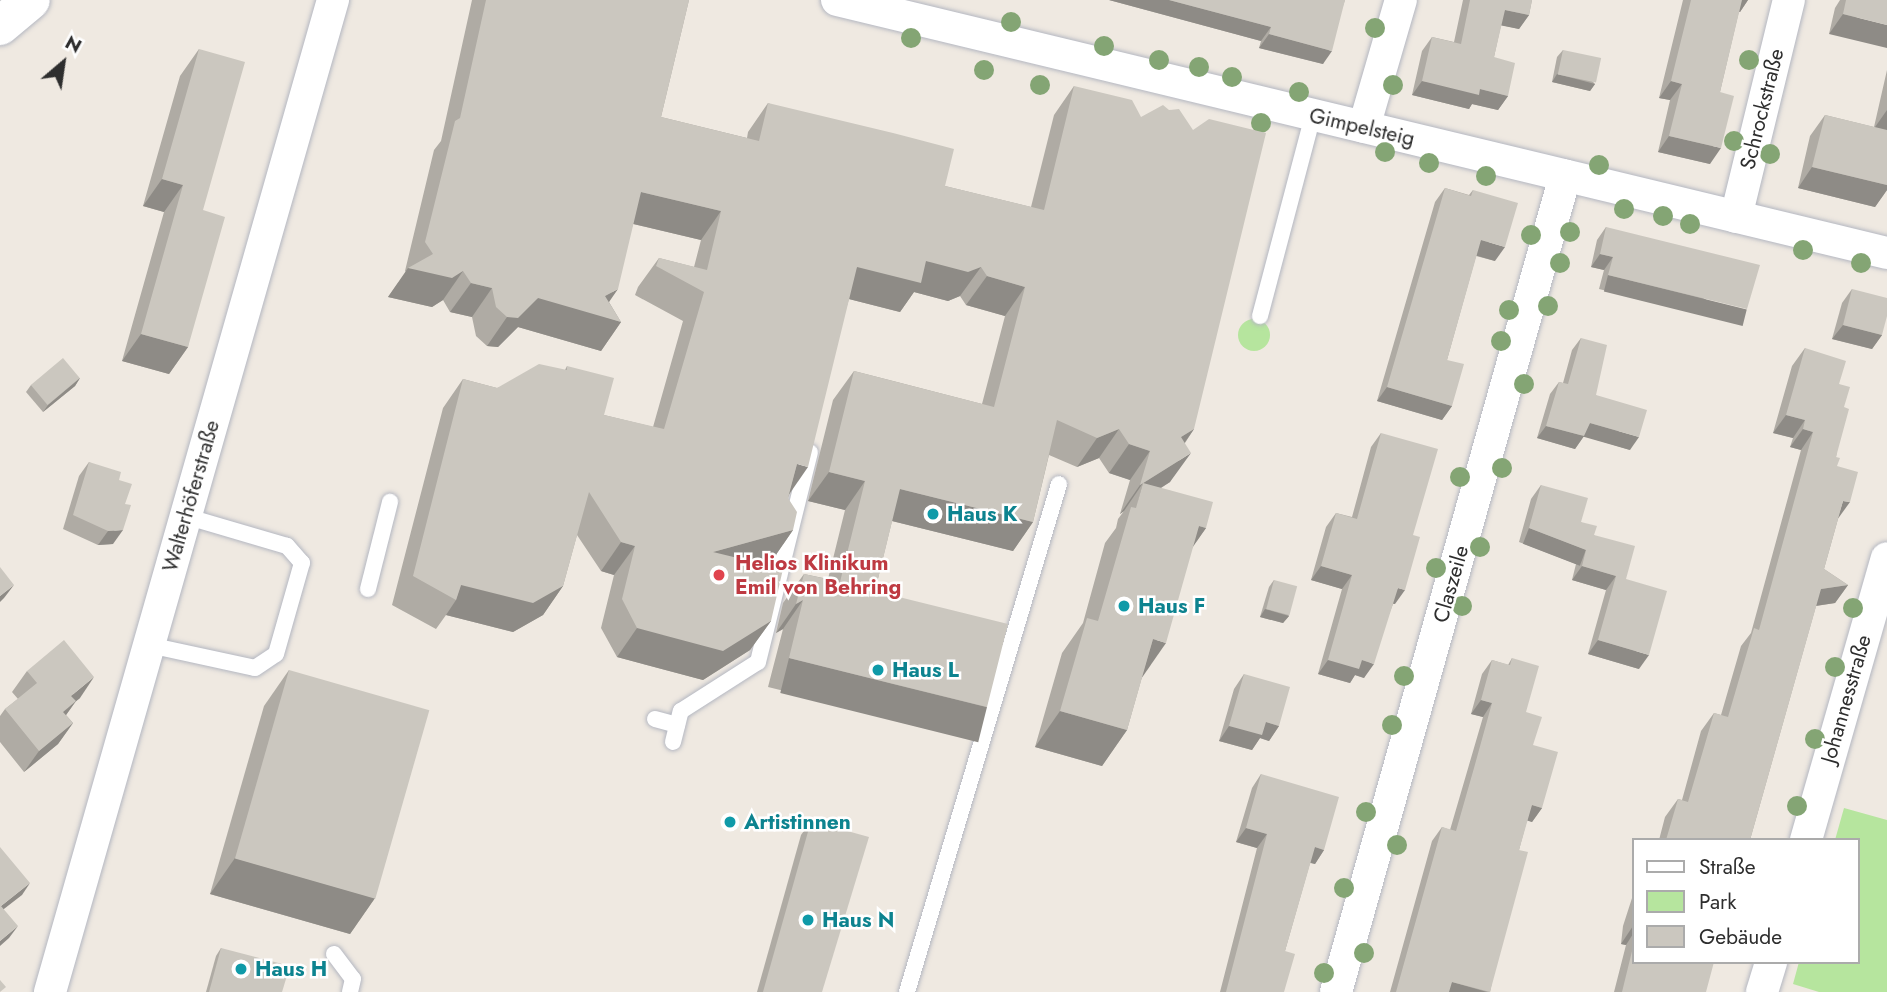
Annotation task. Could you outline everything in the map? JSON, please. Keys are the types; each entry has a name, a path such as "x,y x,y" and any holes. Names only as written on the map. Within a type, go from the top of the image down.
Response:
{"main road":[{"path":"0,26 31,0"}],"street":[{"name":"Walterhöferstraße","path":"51,992 333,0"},
{"name":"Gimpelsteig","path":"837,0 924,10 1313,116 1887,253"},
{"path":"1364,127 1401,0"},
{"name":"Schrockstraße","path":"1736,217 1788,0"},
{"name":"Claszeile","path":"1336,992 1565,176"},
{"name":"Johannesstraße","path":"1807,838 1887,558"},
{"path":"1762,992 1769,964"}],"lane":[{"path":"1260,316 1313,116"},
{"path":"673,742 681,711 758,662 813,438"},
{"path":"907,992 1059,484"},
{"path":"368,589 390,502"},
{"path":"149,645 256,668 276,654 302,564 287,546 186,516"},
{"path":"655,719 677,725"},
{"path":"334,954 353,979 350,992"}],"green space":[{"path":"1254,319 1265,324 1270,335 1265,346 1254,351 1243,346 1238,335 1243,324"},
{"path":"1844,808 1887,820 1887,992 1819,992 1793,984 1798,964 1859,964 1859,838 1836,838"}],"building":[{"path":"486,0 689,0 661,117 759,141 768,103 893,133 954,149 945,186 1044,210 1074,86 1132,100 1141,117 1163,105 1169,110 1179,109 1193,130 1209,119 1266,133 1194,429 1181,437 1191,453 1140,485 1150,451 1129,444 1119,429 1097,438 1057,420 1033,522 900,489 875,591 1008,624 987,707 789,658 803,600 796,604 804,574 840,582 865,481 829,472 854,371 994,407 1025,287 987,276 981,267 968,272 926,261 921,283 857,267 808,467 797,464 788,498 797,512 793,530 713,552 783,569 771,621 723,651 637,628 622,599 635,546 621,542 589,492 563,586 533,603 461,585 456,600 413,576 463,379 497,388 539,364 567,370 567,366 614,378 604,415 664,429 704,292 656,266 659,258 707,270 721,211 641,192 618,289 605,296 621,322 538,298 518,318 507,317 496,307 492,288 471,283 463,271 452,278 408,268 433,254 425,242 455,121 460,118"},
{"path":"1169,0 1345,0 1332,51 1269,34 1271,27"},
{"path":"1470,0 1532,0 1529,15 1505,10 1494,57 1515,63 1508,96 1480,89 1479,95 1422,81 1432,37 1461,44"},
{"path":"1691,0 1742,0 1720,92 1734,96 1721,148 1669,136 1682,84 1671,81"},
{"path":"1846,0 1887,0 1887,25 1843,14"},
{"path":"199,49 245,62 203,210 225,217 188,347 141,334 183,185 162,179"},
{"path":"1563,50 1601,58 1596,83 1558,74"},
{"path":"1825,115 1887,130 1887,185 1812,167"},
{"path":"1445,188 1471,196 1473,190 1518,203 1505,247 1481,240 1447,360 1464,364 1452,406 1387,387"},
{"path":"1606,227 1760,265 1747,309 1608,275 1613,257 1600,254"},
{"path":"1852,289 1887,298 1887,316 1882,335 1843,325"},
{"path":"1581,338 1607,345 1596,395 1647,410 1639,437 1590,423 1584,436 1546,426 1559,382 1568,384"},
{"path":"1805,348 1846,361 1839,384 1850,387 1844,407 1849,409 1836,457 1840,458 1837,466 1858,472 1850,502 1843,501 1824,569 1848,585 1821,589 1751,838 1667,838 1678,799 1688,802 1714,713 1728,717 1754,628 1759,630 1813,432 1803,429 1805,420 1786,415"},
{"path":"63,358 80,378 48,405 31,385"},
{"path":"1381,433 1438,449 1413,535 1420,537 1405,590 1398,588 1374,664 1362,660 1359,669 1328,660 1352,575 1321,566 1336,513 1357,519"},
{"path":"89,462 121,472 119,480 132,484 125,504 131,505 123,530 108,531 73,515"},
{"name":"Haus F","path":"1143,483 1213,502 1206,528 1199,526 1166,643 1153,639 1127,730 1060,711 1087,618 1098,621 1131,507 1136,508"},
{"path":"1541,485 1588,498 1581,522 1597,526 1594,535 1635,546 1626,579 1667,591 1649,655 1598,640 1616,576 1582,566 1586,550 1529,528"},
{"path":"0,567 14,585 0,596"},
{"path":"1274,580 1297,586 1289,615 1266,609"},
{"path":"64,640 94,677 71,696 76,701 63,712 73,723 39,751 5,709 37,683 27,671"},
{"path":"1512,658 1539,666 1526,712 1542,717 1533,745 1558,752 1542,808 1532,805 1519,850 1528,852 1490,992 1452,982 1449,992 1396,992 1442,827 1456,831 1492,703 1481,700 1492,660 1510,665"},
{"path":"289,670 429,710 375,899 235,858"},
{"path":"1244,674 1290,687 1279,726 1266,722 1262,735 1229,726"},
{"path":"1261,774 1339,797 1324,850 1315,847 1285,951 1295,954 1284,992 1226,992 1267,834 1246,828"},
{"name":"Haus N","path":"811,821 869,837 822,992 763,992"},
{"path":"0,847 30,883 1,906 18,926 0,941"},
{"name":"Haus H","path":"221,948 290,966 282,992 209,992"},
{"path":"1632,951 1632,964 1713,964 1706,992 1622,992"},
{"path":"0,980 6,987 0,992"}],"place":[{"name":"Haus K","path":"933,514"},
{"name":"Helios Klinikum Emil von Behring","path":"719,575"},
{"name":"Haus F","path":"1124,606"},
{"name":"Haus L","path":"878,670"},
{"name":"Artistinnen","path":"730,822"},
{"name":"Haus N","path":"808,920"},
{"name":"Haus H","path":"241,969"}]}
